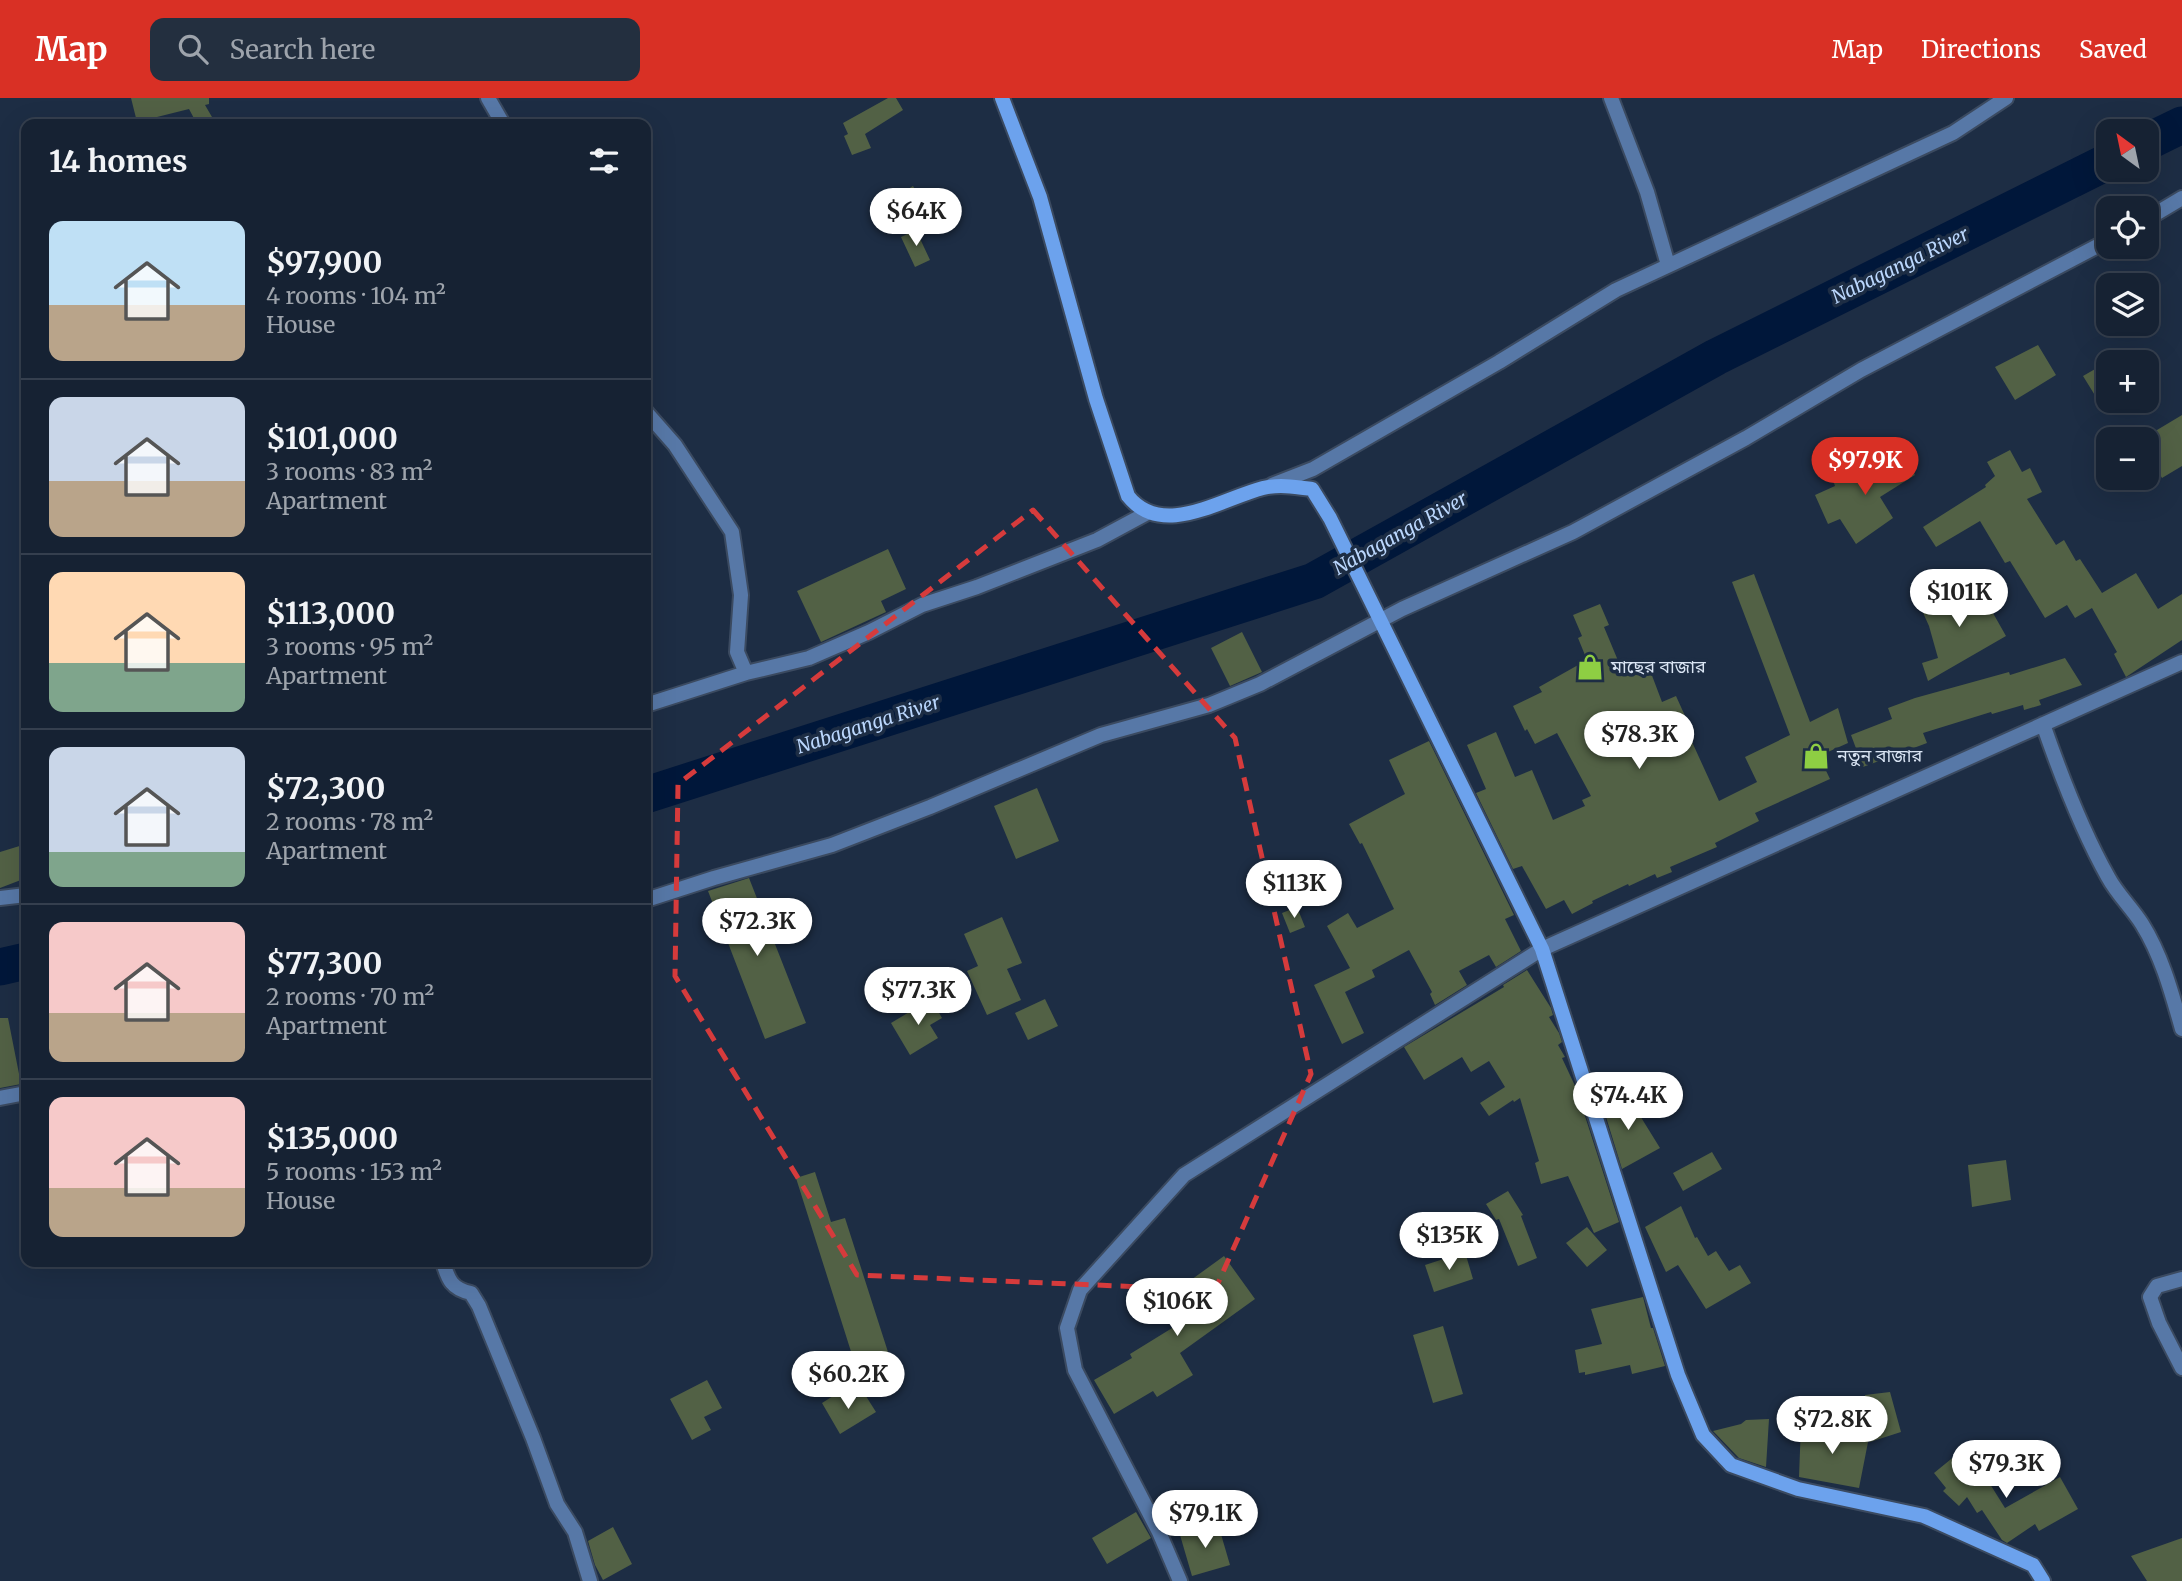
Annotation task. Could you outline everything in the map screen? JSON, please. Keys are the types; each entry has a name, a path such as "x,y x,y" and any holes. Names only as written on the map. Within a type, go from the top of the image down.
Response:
{"main road":[{"path":"1002,98 1040,197 1096,399 1128,496 1136,506 1147,513 1166,517 1187,513 1266,487 1312,489 1330,518 1542,949 1678,1374 1703,1435 1731,1465 1798,1489 1924,1516 2032,1565 2043,1581"}],"street":[{"path":"488,98 500,119"},
{"path":"1611,98 1647,192 1668,265"},
{"path":"1266,487 1313,468 1499,362 1616,290 1953,133 2006,98"},
{"path":"2159,212 2182,198"},
{"path":"651,898 832,845 1101,735 1209,705 1260,684 1380,620 1573,532 1746,438 1861,370 2096,247"},
{"path":"651,418 676,445 732,532 741,595 737,652 746,673"},
{"path":"651,703 746,673 809,658 922,605 977,587 1097,540 1147,513"},
{"path":"1180,1581 1158,1532 1075,1370 1067,1328 1080,1290 1184,1175 1542,949 2182,662"},
{"path":"2043,724 2095,852 2109,879 2154,947 2169,984 2182,1029"},
{"path":"0,898 21,896"},
{"path":"0,1098 21,1094"},
{"path":"444,1267 447,1277 459,1291 471,1293 479,1306 557,1504 575,1532 590,1581"},
{"path":"2182,1279 2157,1286 2150,1297 2159,1323 2182,1368"}],"highlighted area":[{"path":"1033,510 1235,738 1311,1074 1215,1290 857,1275 675,976 678,784"}],"building":[{"path":"131,98 209,98 209,104 205,105 212,117 194,119 189,109 149,119 136,119"},
{"path":"888,98 896,98 903,110 865,134 871,148 852,155 844,136 848,134 843,123"},
{"path":"913,186 930,215 909,227 892,199"},
{"path":"916,230 930,260 915,267 901,237"},
{"path":"2038,345 2056,375 2015,400 1995,367"},
{"path":"2096,368 2096,397 2083,376"},
{"path":"2182,415 2182,466 2162,478 2159,473 2159,429"},
{"path":"2010,450 2022,472 2030,468 2042,492 2027,499 2056,545 2064,540 2076,561 2080,559 2102,593 2136,573 2158,609 2182,594 2182,640 2126,677 2114,654 2117,652 2092,608 2075,618 2067,605 2045,618 2010,561 2005,563 1980,521 1936,547 1923,527 1986,487 1995,476 1987,462"},
{"path":"1900,451 1915,475 1880,497 1893,518 1856,544 1840,519 1828,524 1815,495 1835,486 1834,483 1865,470 1866,472"},
{"path":"888,549 906,589 881,601 886,612 821,642 797,591"},
{"path":"1754,574 1810,722 1838,708 1848,743 1819,756 1830,779 1755,813 1759,821 1715,843 1717,847 1670,867 1672,872 1657,878 1655,874 1629,886 1628,884 1572,914 1564,900 1546,909 1522,866 1513,869 1476,793 1486,789 1467,745 1496,732 1515,777 1532,770 1553,820 1585,806 1582,800 1591,796 1557,733 1535,744 1527,729 1525,731 1513,706 1542,692 1539,687 1587,660 1578,638 1582,636 1573,615 1600,604 1609,625 1604,627 1624,675 1648,665 1662,702 1676,696 1686,718 1682,720 1719,801 1757,782 1745,757 1790,735 1732,582"},
{"path":"1965,584 1972,597 1981,592 2006,636 1928,681 1922,663 1938,658 1920,606"},
{"path":"1242,632 1262,672 1230,686 1211,648"},
{"path":"2065,658 2082,685 2039,700 2041,705 2024,710 2023,705 1992,714 1991,712 1923,733 1927,743 1863,767 1851,735 1892,719 1888,708 1915,698 2009,672 2010,675"},
{"path":"1429,741 1514,915 1505,919 1521,951 1496,967 1489,955 1459,971 1467,985 1435,1005 1430,994 1432,992 1409,950 1372,970 1375,977 1345,992 1364,1033 1342,1044 1314,985 1350,968 1327,926 1348,913 1357,928 1394,909 1362,843 1360,844 1349,824 1405,794 1389,760"},
{"path":"1037,788 1059,841 1016,859 994,806"},
{"path":"21,846 21,880 0,888 0,852"},
{"path":"749,878 806,1023 765,1039 708,891"},
{"path":"1297,907 1305,927 1290,933 1282,913"},
{"path":"1002,917 1022,963 1007,969 1021,1000 987,1015 967,971 978,966 964,934"},
{"path":"1527,970 1551,1008 1553,1015 1549,1017 1562,1042 1558,1045 1565,1057 1562,1058 1576,1088 1619,1222 1594,1233 1568,1176 1541,1184 1535,1163 1539,1161 1520,1098 1489,1116 1480,1103 1505,1087 1489,1061 1471,1072 1462,1057 1424,1080 1404,1047 1504,987 1503,985"},
{"path":"931,999 942,1018 930,1025 938,1038 910,1055 891,1023"},
{"path":"1045,999 1058,1026 1028,1040 1015,1013"},
{"path":"0,1018 8,1018 21,1084 0,1088"},
{"path":"1617,1095 1622,1103 1626,1100 1631,1108 1634,1106 1660,1148 1622,1169 1602,1104"},
{"path":"1712,1152 1722,1169 1683,1191 1673,1173"},
{"path":"2006,1160 2011,1200 1972,1207 1968,1165"},
{"path":"815,1172 831,1222 845,1218 888,1352 854,1361 796,1178"},
{"path":"1508,1191 1523,1215 1521,1216 1537,1258 1518,1266 1499,1219 1496,1220 1486,1204"},
{"path":"1681,1206 1695,1238 1697,1237 1708,1256 1716,1251 1729,1271 1740,1265 1751,1283 1706,1309 1678,1265 1666,1272 1645,1227"},
{"path":"1587,1227 1607,1250 1587,1267 1566,1243"},
{"path":"1465,1252 1473,1279 1434,1292 1425,1265"},
{"path":"1224,1256 1255,1299 1180,1353 1193,1375 1157,1397 1153,1391 1114,1414 1094,1380 1132,1358 1130,1354 1190,1317 1173,1293"},
{"path":"1643,1297 1665,1366 1632,1374 1630,1365 1585,1375 1585,1372 1579,1373 1575,1350 1602,1344 1591,1309"},
{"path":"1443,1326 1463,1394 1433,1403 1413,1335"},
{"path":"707,1380 722,1408 704,1417 711,1430 692,1440 670,1399"},
{"path":"841,1391 848,1403 864,1393 876,1412 840,1434 822,1403"},
{"path":"1890,1392 1901,1432 1870,1442 1865,1395"},
{"path":"1769,1419 1766,1467 1739,1458 1713,1431 1741,1424 1746,1420"},
{"path":"1801,1424 1869,1437 1859,1488 1799,1477"},
{"path":"1956,1455 1972,1475 1982,1466 1995,1479 1990,1484 2005,1508 2060,1477 2078,1509 2039,1531 2035,1524 2007,1543 2002,1540 1982,1510 1977,1513 1967,1497 1959,1506 1943,1491 1946,1488 1934,1473"},
{"path":"1136,1512 1151,1538 1107,1564 1092,1538"},
{"path":"1218,1524 1230,1565 1192,1576 1180,1535"},
{"path":"613,1527 632,1564 603,1580 588,1541"},
{"path":"2182,1538 2182,1581 2147,1581 2131,1556"}],"waterway":[{"name":"Nabaganga River","path":"2160,136 2182,125"},
{"name":"Nabaganga River","path":"651,793 1314,581 1716,357 2096,167"},
{"name":"Nabaganga River","path":"0,967 21,962"}],"place":[{"name":"মাছের বাজার","path":"1590,667"},
{"name":"নতুন বাজার","path":"1816,756"}]}
